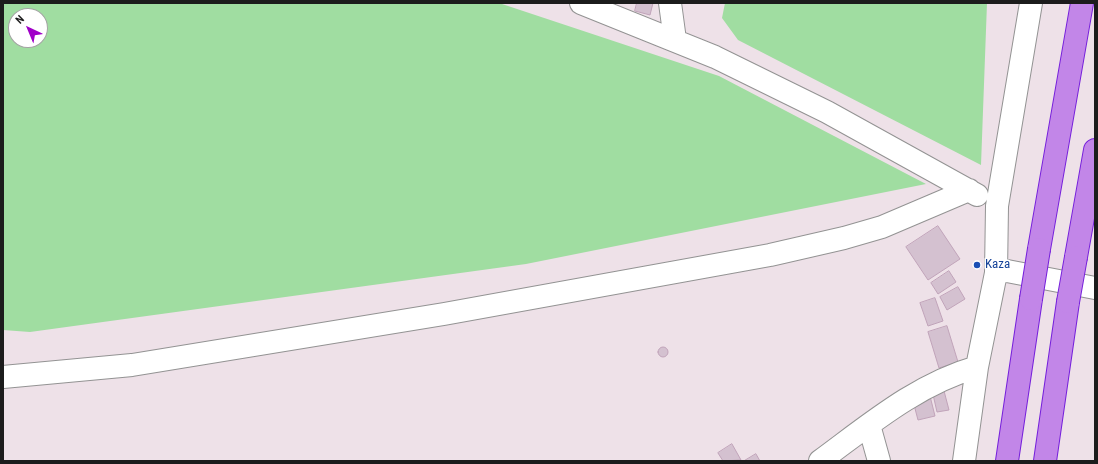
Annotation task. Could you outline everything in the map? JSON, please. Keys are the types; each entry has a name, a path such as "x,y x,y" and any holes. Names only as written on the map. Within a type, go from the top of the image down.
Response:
{"highway":[{"path":"1007,461 1039,249 1082,3"},
{"path":"1045,461 1068,302 1095,150"}],"street":[{"path":"581,3 715,57 827,112 997,206"},
{"path":"670,3 675,40"},
{"path":"964,461 977,367 996,273 997,206 1031,3"},
{"path":"3,377 140,364 444,314 770,255 844,238 882,227 968,190"},
{"path":"996,273 1013,272 1095,288"},
{"path":"820,461 922,389 952,374 977,367"},
{"path":"869,425 879,461"}],"shaded area":[{"path":"3,3 499,3 719,76 926,184 526,264 30,332 3,330"},
{"path":"725,3 987,3 981,165 738,40 722,18"}],"building":[{"path":"637,3 653,3 650,15 635,11"},
{"path":"938,226 960,259 928,280 906,247"},
{"path":"949,271 956,282 938,294 931,283"},
{"path":"958,287 965,299 947,310 940,297"},
{"path":"935,298 943,321 928,326 920,303"},
{"path":"947,326 958,362 939,368 928,332"},
{"path":"661,347 665,347 667,348 667,356 661,357 658,354 658,350"},
{"path":"943,387 949,410 937,412 932,390"},
{"path":"930,396 935,416 918,420 913,401"},
{"path":"732,444 741,460 723,461 718,453"},
{"path":"756,454 760,461 744,461"}],"place":[{"name":"Kaza","path":"977,265"}]}
